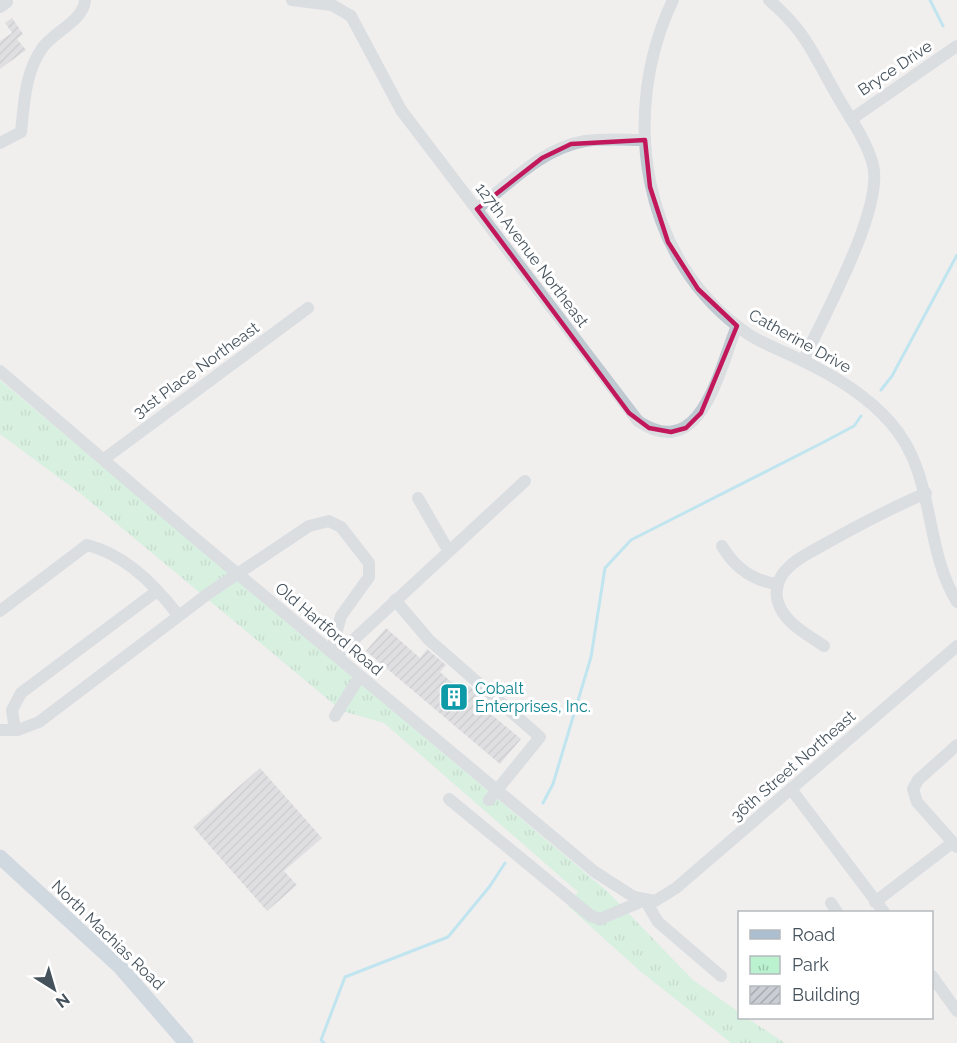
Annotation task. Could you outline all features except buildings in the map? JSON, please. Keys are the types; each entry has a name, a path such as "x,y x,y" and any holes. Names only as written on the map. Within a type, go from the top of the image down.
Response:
{"main road":[{"name":"North Machias Road","path":"0,857 120,967 186,1043"}],"street":[{"path":"0,143 21,132 27,82 42,48 80,13 86,0"},
{"name":"127th Avenue Northeast","path":"292,0 332,5 351,16 401,110 629,413 648,428 671,432 686,428 695,422 708,399 737,326"},
{"name":"Catherine Drive","path":"673,0 654,52 645,140 650,187 668,242 698,289 737,326 764,343 803,361 859,393 892,423 917,466 926,493 940,567 957,602"},
{"path":"769,0 790,18 804,36 835,93 853,118 873,164 874,190 871,207 803,361"},
{"name":"Bryce Drive","path":"853,118 957,46"},
{"path":"477,209 542,158 559,149 587,141 645,140"},
{"name":"31st Place Northeast","path":"104,459 308,308"},
{"name":"Old Hartford Road","path":"0,370 360,676 493,795 618,889 645,900"},
{"path":"333,654 525,481"},
{"path":"824,646 790,622 777,600 778,584 788,567 864,522 926,493"},
{"path":"418,498 448,550"},
{"path":"0,730 15,730 39,722 178,615 309,526 329,520 341,527 369,564 369,577 341,616 333,654"},
{"path":"0,611 87,545 116,557 157,591 178,615"},
{"path":"722,546 742,570 763,581 778,584"},
{"path":"15,730 12,710 21,693 157,591"},
{"path":"395,600 429,640 540,737 493,795"},
{"name":"36th Street Northeast","path":"449,799 591,916 600,919 645,900 655,901 676,888 957,646"},
{"path":"335,716 360,676"},
{"path":"791,789 881,910 955,845 913,798 913,789 918,780 957,745"},
{"path":"645,900 658,922 721,976"},
{"path":"933,977 957,1011"}],"highlighted area":[{"path":"645,140 650,187 668,242 698,289 737,326 701,413 686,428 671,432 649,428 629,413 477,209 542,158 571,144"}],"green space":[{"path":"0,380 607,891 693,980 738,1011 738,1019 749,1019 785,1043 731,1043 640,971 568,906 578,892 384,723 342,711 81,494 0,434"}],"waterway":[{"path":"930,0 943,26"},
{"path":"881,390 892,376 957,255"},
{"path":"543,803 553,784 591,657 605,568 631,540 854,426 861,416"},
{"path":"324,1043 321,1040 345,977 448,937 490,886 505,863"}],"place":[{"name":"Cobalt Enterprises, Inc.","path":"454,697"}]}
